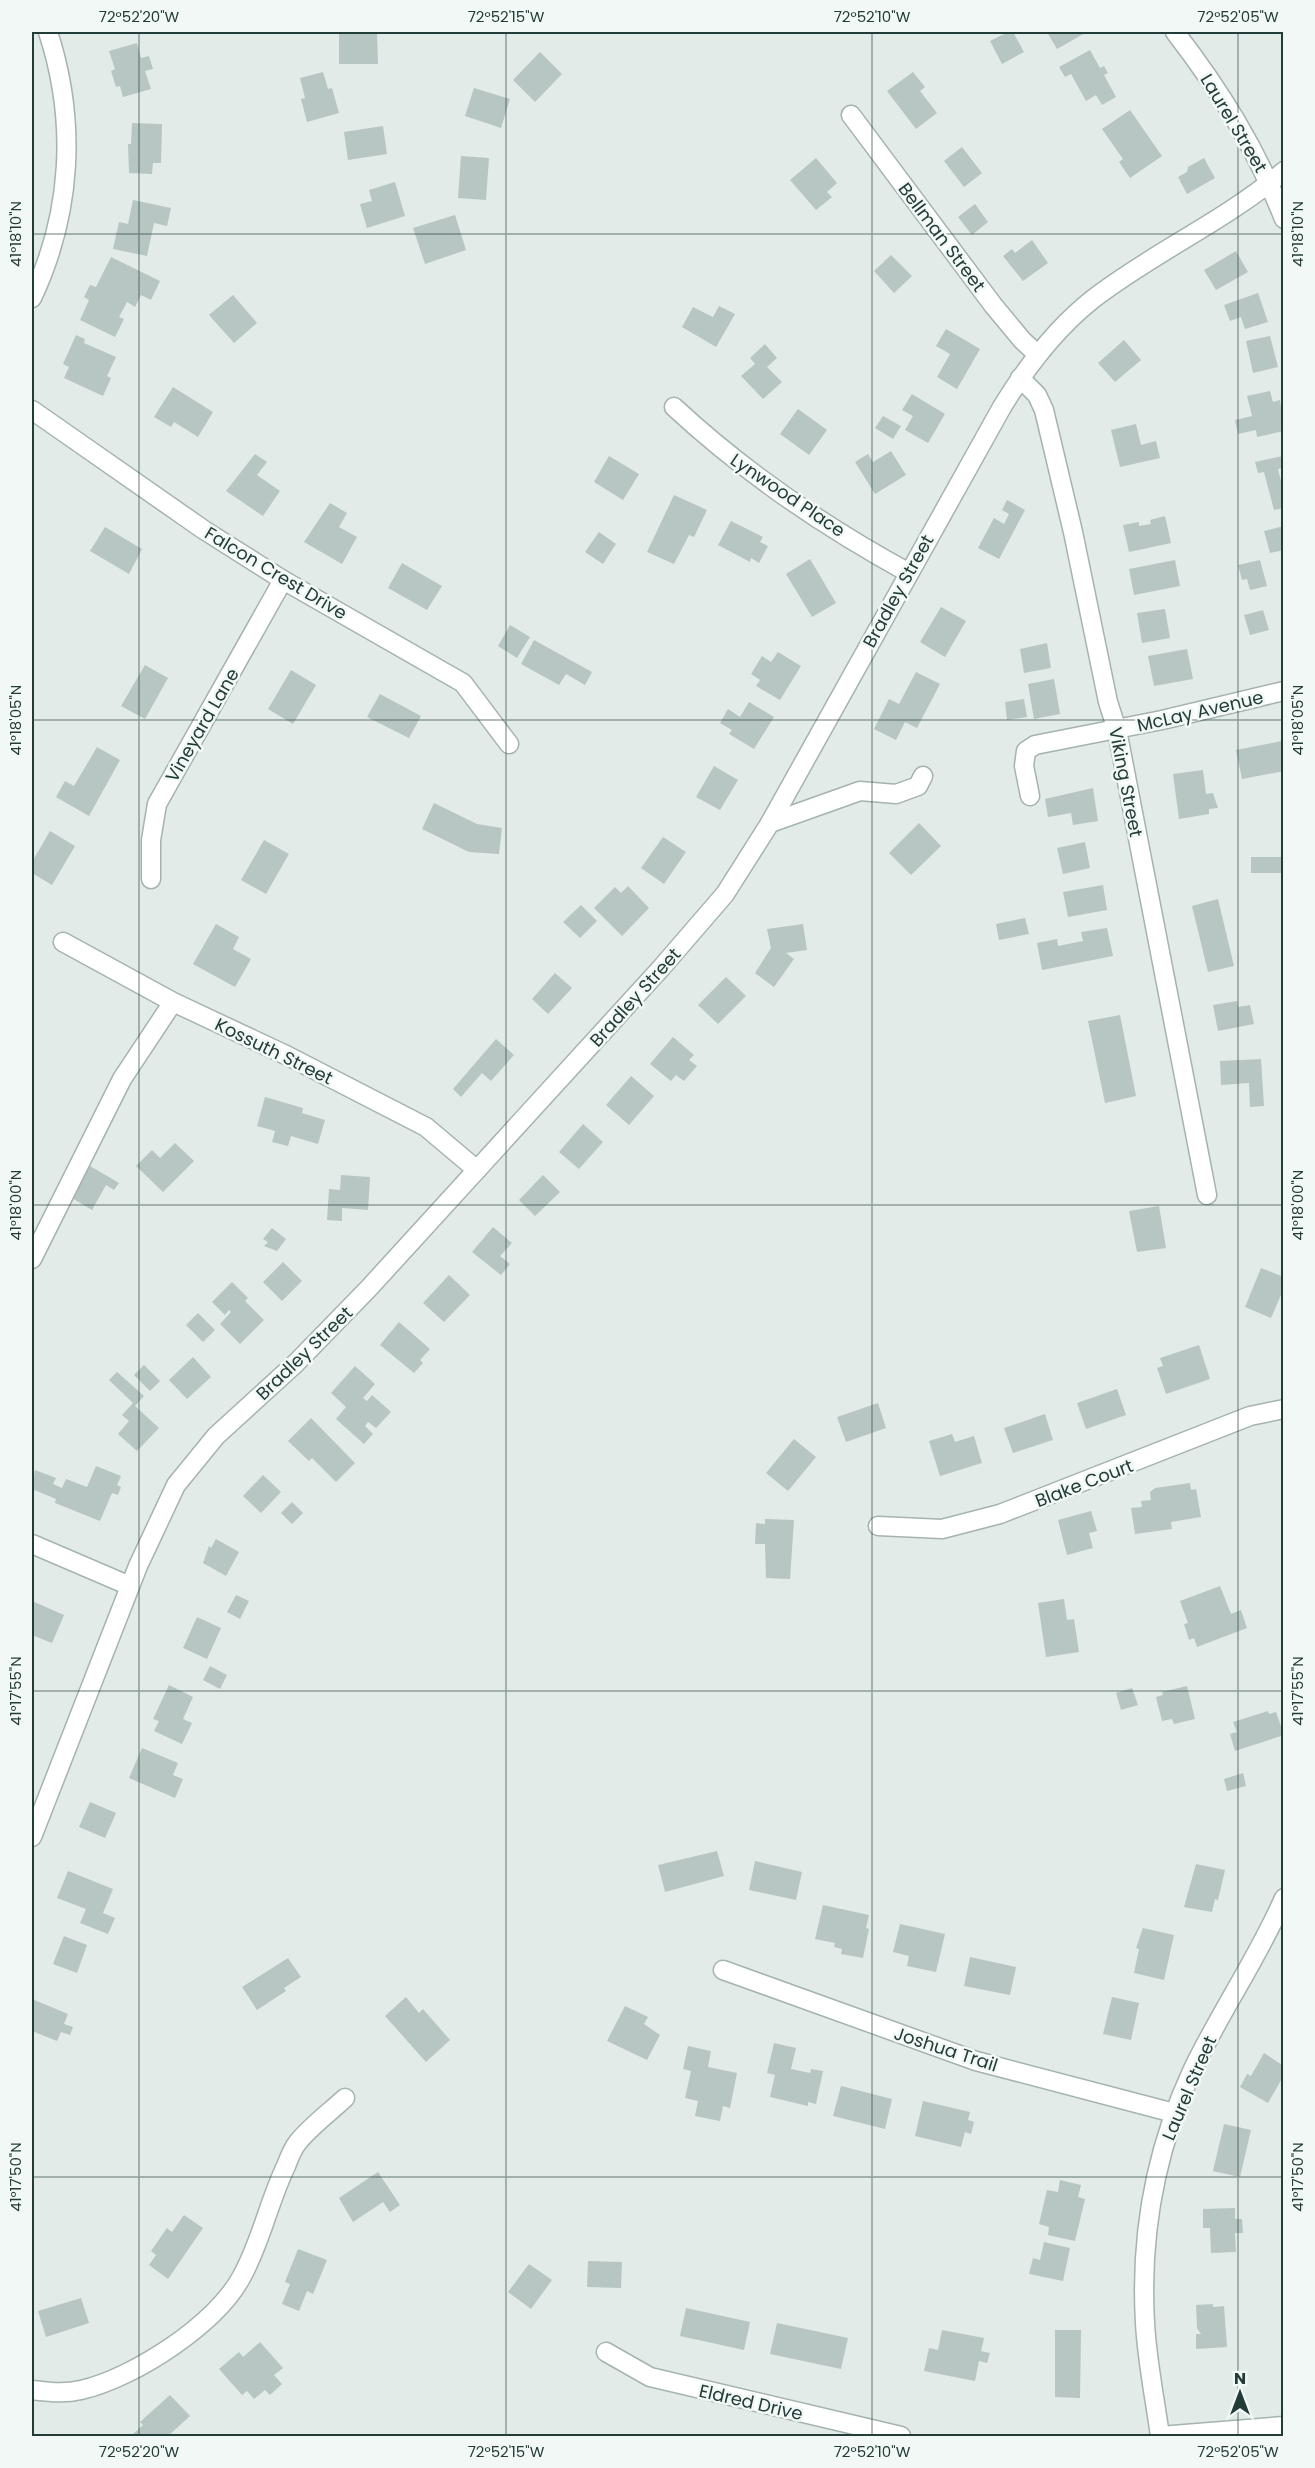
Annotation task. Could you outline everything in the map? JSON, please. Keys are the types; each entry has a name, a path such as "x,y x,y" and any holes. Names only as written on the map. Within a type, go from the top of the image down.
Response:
{"street":[{"path":"32,298 60,216 68,163 66,103 48,32"},
{"name":"Laurel Street","path":"1175,32 1255,150 1277,177 1284,219"},
{"name":"Bellman Street","path":"851,115 993,305 1022,340 1037,354"},
{"name":"Bradley Street","path":"32,1837 160,1513 176,1485 197,1457 216,1436 330,1330 705,918 743,869 1020,378 1037,354 1092,300 1277,177"},
{"name":"Viking Street","path":"1020,378 1037,395 1044,410 1071,521 1108,702 1117,730 1207,1195"},
{"name":"Lynwood Place","path":"674,407 711,441 759,478 909,573"},
{"name":"Falcon Crest Drive","path":"32,410 164,503 283,580 463,683 509,744"},
{"name":"Vineyard Lane","path":"151,879 150,840 157,804 283,580"},
{"name":"McLay Avenue","path":"1030,796 1024,766 1026,751 1035,745 1117,730 1284,691"},
{"path":"770,823 860,790 897,794 918,786 923,776"},
{"name":"Kossuth Street","path":"63,942 173,1002 288,1056 426,1127 477,1170"},
{"path":"32,1259 122,1079 173,1002"},
{"name":"Blake Court","path":"878,1526 942,1529 1000,1514 1250,1416 1284,1409"},
{"path":"32,1544 130,1586"},
{"name":"Laurel Street","path":"1160,2436 1145,2326 1145,2248 1153,2191 1174,2113 1198,2059 1284,1898"},
{"name":"Joshua Trail","path":"723,1970 976,2061 1174,2113"},
{"path":"32,2390 55,2393 80,2390 105,2383 137,2367 196,2328 227,2299 242,2276 278,2182 297,2142 345,2098"},
{"name":"Eldred Drive","path":"606,2352 650,2377 901,2436"},
{"path":"1160,2436 1284,2426"}],"building":[{"path":"1008,32 1013,32 1024,52 1002,64 990,41"},
{"path":"1047,32 1087,32 1057,49"},
{"path":"339,34 377,34 378,64 339,64"},
{"path":"137,43 141,58 149,56 153,69 145,71 151,89 123,97 120,86 116,87 111,71 115,69 109,51"},
{"path":"1090,50 1100,68 1104,66 1108,73 1104,75 1116,97 1102,105 1096,95 1086,101 1071,74 1065,77 1059,67"},
{"path":"540,52 562,74 535,102 513,80"},
{"path":"323,72 328,89 332,88 339,113 307,122 301,99 305,98 300,78"},
{"path":"913,72 925,87 920,91 937,113 916,129 887,91"},
{"path":"474,88 510,99 501,128 465,116"},
{"path":"1130,110 1162,156 1130,178 1119,162 1123,159 1102,129"},
{"path":"132,123 162,124 161,163 153,163 152,174 129,173 128,144 131,144"},
{"path":"383,126 387,154 348,160 344,132"},
{"path":"962,147 982,173 964,187 944,161"},
{"path":"461,156 489,158 486,200 458,198"},
{"path":"816,158 837,183 827,192 832,197 816,210 790,180"},
{"path":"1204,158 1215,178 1187,194 1178,177 1187,172 1188,167"},
{"path":"395,182 405,216 367,228 360,204 372,201 369,190"},
{"path":"133,200 171,208 167,226 154,223 147,256 113,249 119,222 128,224"},
{"path":"975,204 988,222 972,235 958,217"},
{"path":"455,215 466,250 425,264 413,228"},
{"path":"1032,240 1048,263 1023,281 1003,256 1012,249 1015,253"},
{"path":"1236,251 1248,272 1216,290 1204,270"},
{"path":"891,255 912,276 894,293 874,271"},
{"path":"111,257 160,281 151,300 141,295 135,307 127,302 119,317 124,319 115,337 80,320 89,300 84,297 90,285 96,287"},
{"path":"1258,293 1268,322 1245,329 1241,317 1230,321 1224,305"},
{"path":"233,295 257,323 234,343 209,315"},
{"path":"719,306 735,314 716,347 682,327 693,307 713,317"},
{"path":"946,329 980,349 957,389 937,377 950,354 936,346"},
{"path":"76,335 85,339 84,343 116,357 107,376 111,378 103,396 64,378 69,367 63,364"},
{"path":"1270,336 1278,367 1253,373 1246,341"},
{"path":"1124,340 1141,360 1115,382 1098,363"},
{"path":"765,344 777,358 767,367 782,382 763,399 741,376 755,364 750,358"},
{"path":"173,387 213,412 198,437 174,422 171,427 154,417"},
{"path":"1270,391 1273,402 1280,400 1284,431 1257,437 1256,430 1238,434 1235,420 1252,416 1247,396"},
{"path":"912,394 945,414 928,443 905,430 913,416 902,410"},
{"path":"798,409 827,430 809,455 780,434"},
{"path":"883,416 901,426 893,439 875,428"},
{"path":"1136,424 1141,445 1156,441 1160,458 1120,467 1111,430"},
{"path":"891,451 906,475 875,494 855,462 868,454 873,462"},
{"path":"255,454 267,462 257,475 280,491 263,516 226,491"},
{"path":"609,456 639,474 623,500 594,482"},
{"path":"1283,456 1284,468 1278,469 1281,481 1284,480 1284,508 1274,510 1264,472 1258,473 1255,462"},
{"path":"674,495 707,510 694,537 689,535 674,564 647,552"},
{"path":"1007,500 1025,510 999,559 978,548 994,518 1004,524 1009,514 1002,510"},
{"path":"330,503 347,513 339,527 357,537 342,564 304,542"},
{"path":"1165,516 1171,543 1129,552 1123,525 1139,522 1139,526 1151,524 1150,520"},
{"path":"731,521 763,537 760,542 768,546 759,563 751,558 750,562 718,545"},
{"path":"1284,526 1284,550 1270,553 1264,531"},
{"path":"105,527 142,549 129,574 90,551"},
{"path":"599,532 616,544 603,564 585,552"},
{"path":"810,559 836,603 812,617 786,574"},
{"path":"1175,560 1180,586 1134,595 1129,569"},
{"path":"1260,560 1267,586 1250,590 1247,579 1242,580 1238,565"},
{"path":"402,563 442,586 427,610 388,588"},
{"path":"941,607 966,621 945,657 920,642"},
{"path":"1165,609 1170,638 1142,643 1137,613"},
{"path":"1263,610 1269,630 1250,635 1244,615"},
{"path":"510,625 530,637 517,658 498,646"},
{"path":"534,640 592,672 585,685 566,674 559,685 521,664"},
{"path":"1047,643 1051,668 1024,673 1020,649"},
{"path":"1187,649 1193,679 1154,686 1148,656"},
{"path":"778,652 801,666 780,700 756,686 760,680 751,674 762,656 771,662"},
{"path":"145,665 168,678 145,719 121,706"},
{"path":"291,670 316,685 293,724 268,709"},
{"path":"916,672 940,684 917,728 905,722 896,740 874,729 889,699 899,704"},
{"path":"1054,679 1060,714 1034,719 1028,684"},
{"path":"380,694 421,716 409,738 367,717"},
{"path":"1024,699 1027,717 1007,720 1005,702"},
{"path":"749,702 774,717 754,749 729,734 732,730 720,723 728,709 740,717"},
{"path":"1282,741 1284,771 1242,779 1236,750"},
{"path":"97,747 120,760 89,816 56,797 65,781 74,786"},
{"path":"714,766 738,780 720,810 696,797"},
{"path":"1203,770 1206,794 1213,793 1218,808 1209,809 1209,814 1179,819 1173,774"},
{"path":"1093,788 1098,821 1073,825 1071,813 1048,817 1045,799"},
{"path":"434,803 477,824 502,828 499,854 469,852 422,829"},
{"path":"919,823 941,846 911,875 889,853"},
{"path":"50,831 75,846 52,885 32,873 32,862"},
{"path":"663,837 686,852 664,884 641,868"},
{"path":"264,840 289,854 266,894 241,880"},
{"path":"1085,842 1090,868 1063,874 1057,848"},
{"path":"1251,857 1284,857 1284,873 1251,873"},
{"path":"1103,885 1107,910 1068,917 1063,892"},
{"path":"628,886 649,908 622,936 594,908 615,887 621,893"},
{"path":"1218,899 1234,966 1208,972 1192,906"},
{"path":"581,905 597,921 580,938 563,922"},
{"path":"1025,918 1029,934 999,940 996,924"},
{"path":"216,924 239,937 233,949 251,959 235,987 193,964"},
{"path":"803,924 807,950 786,953 794,959 774,987 755,973 771,948 767,929"},
{"path":"1107,928 1113,956 1042,970 1037,943 1057,939 1058,946 1083,941 1081,932"},
{"path":"555,973 572,988 548,1014 532,999"},
{"path":"726,977 746,996 718,1024 698,1005"},
{"path":"1237,1001 1238,1007 1250,1005 1254,1024 1218,1031 1213,1005"},
{"path":"1120,1015 1136,1096 1105,1103 1088,1021"},
{"path":"673,1037 694,1055 689,1060 697,1066 684,1081 676,1075 671,1081 650,1064"},
{"path":"496,1039 514,1055 491,1081 482,1073 461,1097 453,1089"},
{"path":"1261,1059 1264,1106 1250,1107 1249,1083 1221,1085 1220,1061"},
{"path":"631,1076 654,1096 629,1125 606,1105"},
{"path":"265,1097 303,1108 302,1113 325,1120 318,1144 291,1136 288,1146 272,1142 275,1131 257,1126"},
{"path":"583,1124 603,1142 579,1169 559,1152"},
{"path":"175,1143 194,1161 163,1192 136,1166 152,1150 160,1158"},
{"path":"90,1166 119,1183 114,1190 106,1185 92,1210 72,1198"},
{"path":"341,1175 370,1177 368,1210 342,1208 342,1221 327,1220 329,1189 340,1190"},
{"path":"543,1175 560,1192 535,1216 519,1200"},
{"path":"1159,1206 1166,1248 1137,1252 1129,1211"},
{"path":"493,1227 512,1243 500,1256 510,1264 501,1275 472,1252"},
{"path":"272,1228 286,1239 277,1251 264,1246 268,1242 263,1239"},
{"path":"283,1262 302,1281 282,1301 263,1282"},
{"path":"1261,1268 1284,1277 1284,1288 1271,1318 1245,1307"},
{"path":"449,1275 470,1295 444,1322 423,1303"},
{"path":"232,1282 248,1298 245,1301 264,1320 240,1344 220,1324 231,1312 229,1310 225,1315 212,1302"},
{"path":"198,1313 215,1330 203,1342 186,1325"},
{"path":"399,1322 430,1349 420,1360 423,1363 414,1373 380,1345"},
{"path":"1199,1345 1210,1379 1166,1394 1157,1368 1163,1366 1160,1358"},
{"path":"193,1357 211,1377 187,1399 169,1380"},
{"path":"144,1365 160,1381 150,1391 134,1375"},
{"path":"355,1366 375,1384 363,1398 367,1401 372,1395 391,1412 376,1428 368,1422 365,1426 373,1434 364,1444 336,1419 346,1407 331,1393"},
{"path":"117,1372 144,1396 135,1406 159,1428 137,1451 118,1434 129,1421 122,1415 133,1403 109,1380"},
{"path":"1117,1389 1126,1415 1086,1429 1077,1403"},
{"path":"878,1403 886,1428 846,1442 837,1417"},
{"path":"1045,1414 1053,1440 1013,1453 1004,1428"},
{"path":"311,1418 355,1463 336,1482 312,1458 309,1461 288,1441"},
{"path":"952,1434 955,1442 974,1436 982,1463 940,1476 929,1441"},
{"path":"794,1439 816,1457 788,1491 766,1473"},
{"path":"96,1466 121,1476 117,1485 121,1487 118,1495 112,1493 100,1521 55,1503 56,1499 32,1489 35,1470 56,1478 53,1484 62,1488 66,1479 87,1487"},
{"path":"263,1475 281,1492 261,1513 243,1496"},
{"path":"1190,1483 1191,1490 1196,1489 1201,1517 1171,1522 1172,1529 1135,1534 1131,1508 1142,1507 1141,1501 1151,1500 1150,1492 1155,1488"},
{"path":"292,1502 303,1513 292,1524 281,1513"},
{"path":"1091,1511 1097,1531 1089,1533 1093,1548 1067,1555 1058,1520"},
{"path":"765,1519 794,1520 790,1579 766,1578 765,1544 755,1544 756,1523 765,1524"},
{"path":"216,1539 239,1552 226,1576 203,1563 209,1546 211,1548"},
{"path":"1220,1586 1231,1614 1241,1610 1247,1628 1197,1647 1194,1638 1189,1640 1184,1624 1188,1623 1180,1601"},
{"path":"236,1595 249,1601 240,1619 227,1612"},
{"path":"1064,1599 1067,1620 1074,1619 1079,1652 1046,1657 1038,1603"},
{"path":"32,1601 64,1615 52,1643 32,1635"},
{"path":"197,1617 221,1628 207,1659 183,1648"},
{"path":"210,1666 227,1675 220,1689 203,1680"},
{"path":"169,1685 193,1697 183,1719 192,1723 182,1744 154,1731 159,1721 153,1719"},
{"path":"1187,1686 1195,1719 1174,1724 1172,1719 1162,1721 1156,1697 1163,1695 1162,1692"},
{"path":"1132,1688 1138,1705 1121,1710 1116,1693"},
{"path":"1268,1711 1269,1714 1276,1712 1284,1735 1235,1751 1230,1734 1237,1732 1233,1722"},
{"path":"142,1748 178,1763 173,1775 183,1779 175,1798 129,1778"},
{"path":"1243,1773 1246,1786 1227,1791 1224,1779"},
{"path":"90,1802 116,1813 105,1838 79,1827"},
{"path":"717,1851 724,1876 665,1892 658,1865"},
{"path":"755,1861 802,1872 796,1900 749,1890"},
{"path":"1196,1864 1225,1870 1218,1900 1215,1899 1212,1912 1184,1907"},
{"path":"68,1871 113,1889 103,1913 115,1918 108,1934 80,1923 86,1909 57,1898"},
{"path":"823,1905 869,1915 866,1928 869,1929 863,1958 841,1954 842,1949 834,1947 835,1943 815,1939"},
{"path":"900,1924 945,1934 936,1972 907,1966 909,1956 893,1952"},
{"path":"1143,1928 1174,1935 1164,1980 1134,1973 1139,1949 1136,1948"},
{"path":"64,1936 87,1945 77,1973 53,1964"},
{"path":"970,1957 1016,1967 1010,1995 964,1986"},
{"path":"288,1958 301,1977 284,1988 286,1991 257,2010 242,1987"},
{"path":"406,1997 419,2013 423,2009 450,2040 426,2062 385,2016"},
{"path":"1112,1997 1139,2003 1131,2040 1103,2034"},
{"path":"32,1999 68,2014 64,2024 73,2027 70,2035 61,2032 57,2041 32,2031"},
{"path":"625,2006 648,2017 644,2024 660,2035 647,2060 607,2041"},
{"path":"774,2043 796,2048 791,2069 810,2073 811,2069 823,2071 816,2104 808,2102 808,2106 770,2097 775,2075 767,2073"},
{"path":"688,2046 711,2051 708,2067 737,2073 730,2108 723,2106 720,2121 695,2116 698,2101 685,2098 691,2071 683,2069"},
{"path":"1264,2053 1284,2066 1284,2075 1268,2103 1240,2087 1247,2074 1251,2076"},
{"path":"841,2086 892,2099 885,2129 833,2116"},
{"path":"923,2101 970,2112 968,2120 974,2122 971,2134 965,2132 961,2147 915,2136"},
{"path":"1224,2124 1251,2130 1240,2177 1213,2171"},
{"path":"378,2172 400,2205 390,2212 383,2202 353,2222 339,2198"},
{"path":"1060,2180 1081,2185 1078,2197 1085,2199 1075,2241 1048,2235 1049,2227 1039,2224 1047,2190 1058,2192"},
{"path":"1235,2208 1235,2219 1242,2219 1243,2233 1235,2233 1236,2252 1211,2253 1210,2228 1203,2228 1203,2209"},
{"path":"184,2215 203,2228 168,2279 149,2265 156,2255 151,2251 167,2228 172,2232"},
{"path":"1044,2242 1070,2248 1063,2281 1029,2274 1033,2258 1040,2260"},
{"path":"298,2249 327,2260 313,2294 307,2291 299,2311 282,2304 290,2284 285,2282"},
{"path":"588,2261 622,2262 621,2288 587,2287"},
{"path":"529,2264 552,2280 531,2309 508,2292"},
{"path":"81,2298 89,2323 46,2337 38,2311"},
{"path":"1213,2304 1213,2307 1224,2306 1227,2347 1196,2349 1196,2334 1201,2334 1197,2328 1196,2305"},
{"path":"686,2308 750,2322 744,2350 680,2336"},
{"path":"777,2323 848,2338 841,2369 770,2354"},
{"path":"942,2330 984,2338 981,2351 990,2353 987,2363 979,2361 975,2381 924,2371 929,2348 938,2350"},
{"path":"1055,2330 1081,2330 1080,2398 1055,2397"},
{"path":"260,2342 283,2368 274,2375 282,2384 270,2395 265,2390 254,2399 247,2391 242,2395 219,2369 239,2352 243,2357"},
{"path":"170,2395 190,2416 168,2436 131,2436 143,2425 140,2422"}]}
